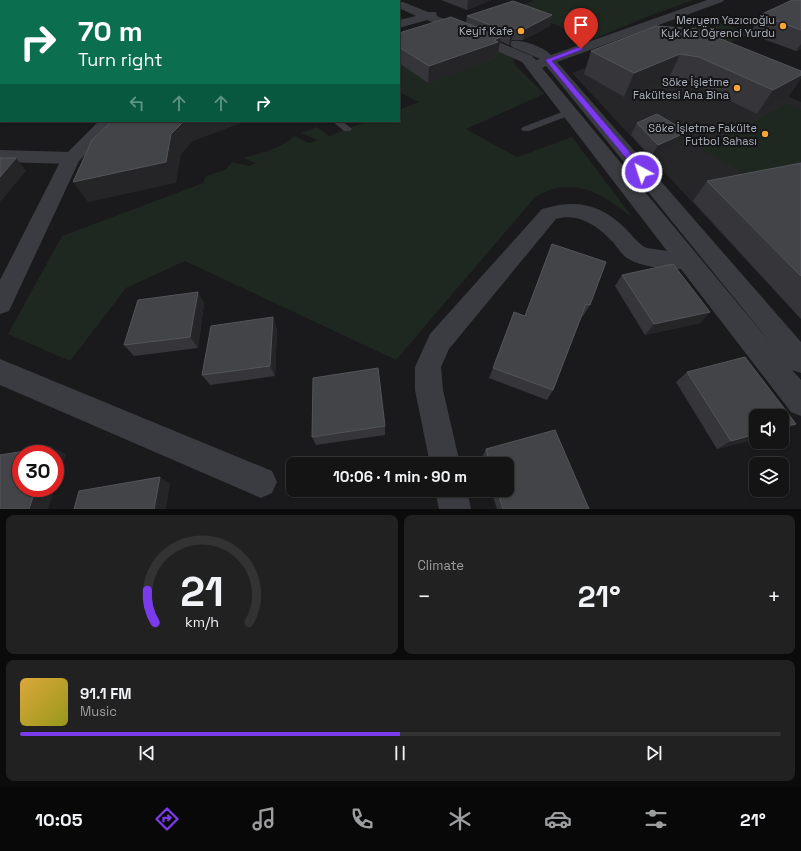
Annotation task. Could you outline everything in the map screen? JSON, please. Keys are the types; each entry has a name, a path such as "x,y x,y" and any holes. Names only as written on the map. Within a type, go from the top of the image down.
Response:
{"street":[{"path":"410,0 434,14 527,59 541,64 801,361"},
{"path":"541,64 718,0"},
{"path":"400,4 434,14"},
{"path":"400,24 434,14"},
{"path":"541,64 570,112 801,402"},
{"path":"0,304 71,158 108,122"},
{"path":"0,156 71,158"},
{"path":"443,457 429,390 428,367 439,342 549,214 564,209 583,211 597,216 609,225 636,253 650,257 687,260"},
{"path":"0,372 261,482"},
{"path":"452,497 455,509"}],"lane":[{"path":"526,130 570,112"},
{"path":"337,122 346,129"}],"shaded area":[{"path":"534,0 694,0 654,14 581,44 567,33 566,29 516,8"},
{"path":"711,19 750,34 706,53 669,37"},
{"path":"445,26 513,56 515,65 544,94 466,129 517,157 572,137 633,218 606,199 586,190 565,187 551,190 536,196 396,360 185,261 126,288 70,361 8,334 62,236 203,183 206,176 225,170 232,162 249,166 256,163 243,158 283,144 294,136 309,143 318,140 301,133 317,127 329,136 365,122 400,122 400,110 419,102 400,92 400,64 428,83"},
{"path":"657,40 801,102 801,319 572,73"},
{"name":"Söke İşletme Fakülte Futbol Sahası","path":"787,104 801,110 801,161 762,184 702,149"}],"building":[{"path":"792,0 801,0 801,30 760,15"},
{"path":"513,1 552,15 525,29 514,28 511,33 467,16"},
{"path":"451,17 501,37 494,40 498,42 429,66 400,48 400,33"},
{"path":"656,26 696,29 801,71 801,75 773,90 699,57 680,54 634,73 591,51"},
{"path":"657,114 687,132 658,145 637,123"},
{"path":"111,122 183,122 171,134 166,162 73,182 92,140"},
{"path":"0,158 16,158 0,177"},
{"path":"801,163 801,276 707,181"},
{"path":"552,244 606,262 590,305 586,304 553,390 493,368 514,312 525,316"},
{"path":"673,264 710,312 654,324 622,275"},
{"path":"198,292 190,337 124,345 138,300"},
{"path":"273,317 270,366 202,375 211,326"},
{"path":"745,357 785,409 749,409 749,436 731,441 687,372"},
{"path":"378,368 385,426 312,437 313,378"},
{"path":"789,415 796,424 789,426"},
{"path":"555,430 589,509 503,509 499,497 514,497 514,457 488,457 486,449"},
{"path":"12,453 12,497 33,497 29,509 0,509 0,455"},
{"path":"160,477 154,509 74,509 79,491"}],"place":[{"name":"Meryem Yazıcıoğlu Kyk Kız Öğrenci Yurdu","path":"783,26"},
{"name":"Keyif Kafe","path":"521,31"},
{"name":"Söke İşletme Fakültesi Ana Bina","path":"737,88"},
{"name":"Söke İşletme Fakülte Futbol Sahası","path":"765,134"}],"route":[{"path":"581,49 548,60 642,172"}]}
